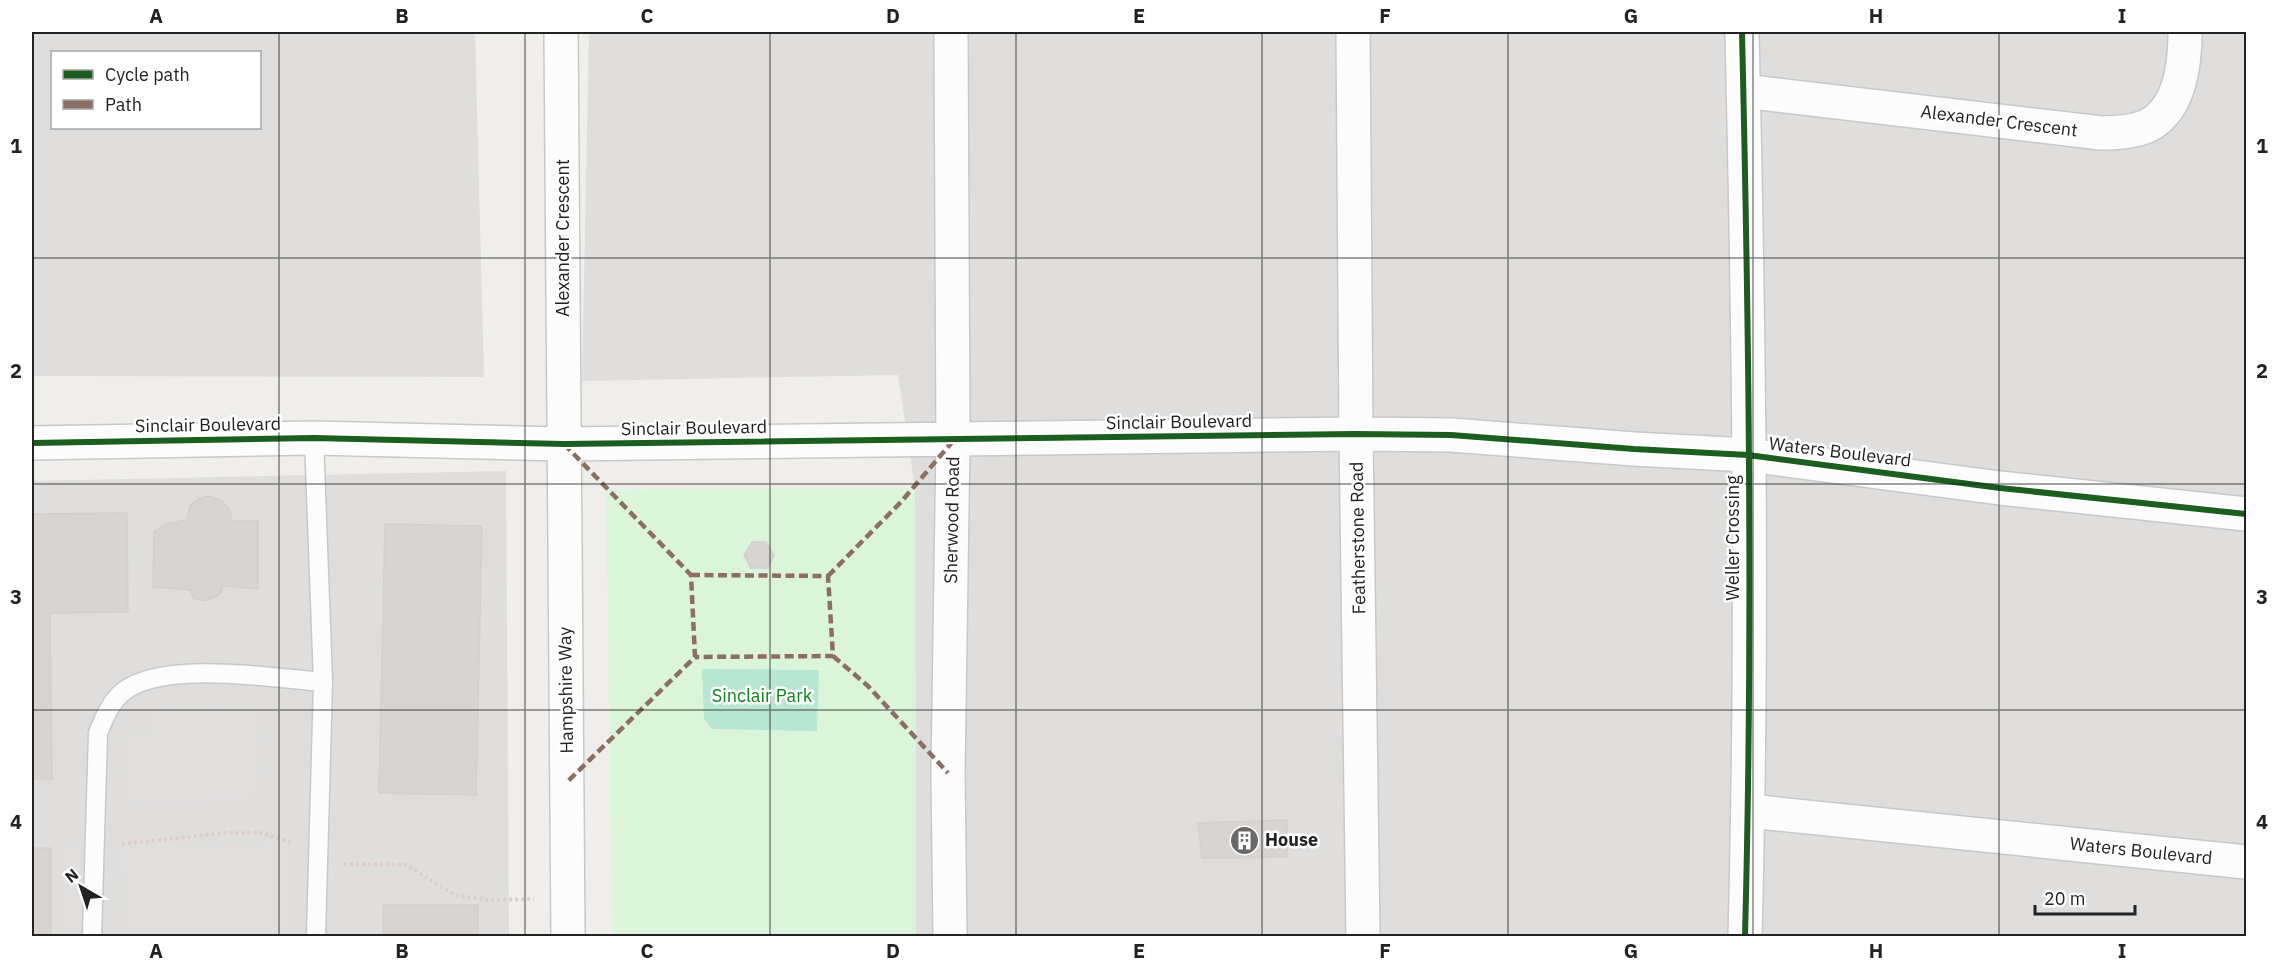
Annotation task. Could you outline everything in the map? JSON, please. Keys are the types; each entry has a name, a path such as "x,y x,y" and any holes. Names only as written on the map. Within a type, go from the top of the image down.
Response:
{"street":[{"name":"Alexander Crescent","path":"561,32 564,444"},
{"name":"Sherwood Road","path":"950,936 948,773 953,441 951,32"},
{"name":"Featherstone Road","path":"1353,32 1356,434 1364,936"},
{"name":"Weller Crossing","path":"1742,32 1748,455 1749,811 1746,936"},
{"name":"Alexander Crescent","path":"1743,91 2101,133 2123,132 2146,126 2163,115 2173,101 2182,70 2185,32"},
{"name":"Sinclair Boulevard","path":"32,444 314,438 564,444 953,441 1356,434"},
{"name":"Waters Boulevard","path":"1356,434 1451,435 1748,455 2011,489 2247,514"},
{"name":"Hampshire Way","path":"564,444 568,936"},
{"name":"Waters Boulevard","path":"1749,811 2247,862"}],"lane":[{"path":"314,438 323,682 316,936"},
{"path":"92,936 98,733 106,712 124,691 150,679 192,672 323,682"}],"path":[{"path":"95,847 225,834 263,833 298,845 318,862 406,865 454,895 487,900 567,899"}],"shaded area":[{"path":"32,32 475,32 484,377 32,376"},
{"path":"589,32 2246,32 2246,936 916,936 915,488 898,375 582,381"},
{"path":"506,471 509,936 32,936 32,481"},
{"path":"257,704 262,797 128,805 124,735 154,733 153,710"},
{"path":"286,842 286,936 123,936 122,845"},
{"path":"60,846 80,847 80,936 60,936"}],"green space":[{"name":"Sinclair Park","path":"915,488 916,936 612,936 606,489"},
{"path":"702,669 819,670 817,731 712,729 704,719"}],"building":[{"path":"209,496 222,501 230,511 232,521 258,521 258,589 222,586 222,592 204,601 193,598 191,590 153,587 154,532 165,524 187,520 190,506 198,499"},
{"path":"127,513 128,612 50,613 52,779 32,779 32,514"},
{"path":"385,524 482,526 476,795 379,793"},
{"path":"752,542 766,542 774,555 768,568 751,568 744,555"},
{"name":"House","path":"1287,820 1287,857 1202,858 1198,823"},
{"path":"32,848 51,848 51,936 32,936"},
{"path":"383,905 478,905 478,936 383,936"}],"marked path":[{"path":"828,576 901,502 953,441"},
{"path":"564,444 691,575 695,657 567,782"},
{"path":"691,575 828,576 833,656 695,657"},
{"path":"833,656 868,686 948,773"}],"cycle path":[{"path":"1742,32 1749,484 1749,710 1745,936"},
{"path":"32,443 314,438 564,444 1356,434 1451,435 1748,455 2000,488 2246,514"}],"place":[{"name":"House","path":"1244,840"}]}
